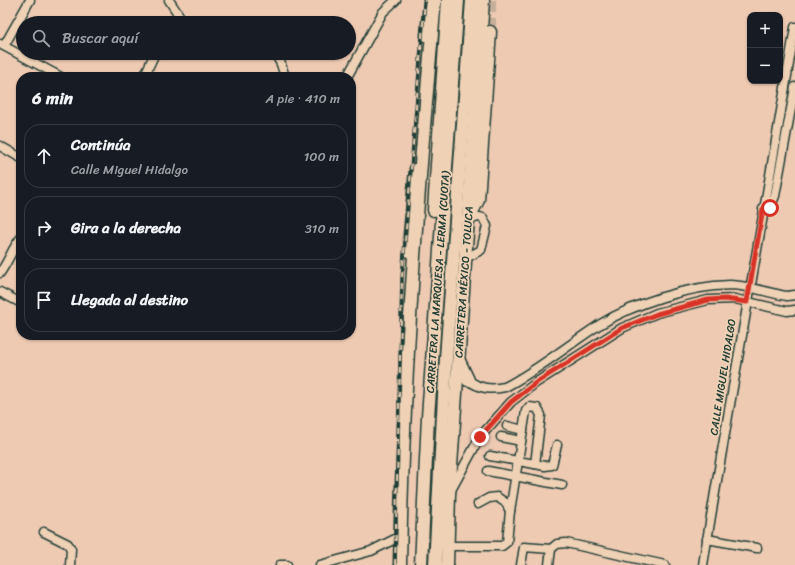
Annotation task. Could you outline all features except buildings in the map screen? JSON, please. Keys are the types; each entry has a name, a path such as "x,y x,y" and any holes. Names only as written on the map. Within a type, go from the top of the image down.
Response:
{"highway":[{"path":"400,565 405,403 429,0"},
{"path":"428,417 426,345 448,0"},
{"name":"CARRETERA LA MARQUESA - LERMA (CUOTA)","path":"421,565 428,417 458,0"},
{"name":"CARRETERA LA MARQUESA - LERMA (CUOTA)","path":"435,565 446,351 472,0"},
{"name":"CARRETERA MÉXICO - TOLUCA","path":"447,565 449,495 483,0"},
{"path":"468,220 478,200 490,32"},
{"path":"458,360 468,380"}],"street":[{"path":"20,16 30,0"},
{"path":"169,0 179,16"},
{"path":"350,72 383,12 396,0"},
{"path":"16,22 2,45 16,53"},
{"name":"CALLE MIGUEL HIDALGO","path":"703,565 749,288 782,110 795,27"},
{"path":"30,60 52,72"},
{"path":"146,72 152,60"},
{"path":"279,60 283,72"},
{"path":"763,209 770,208 775,196 793,113 795,88"},
{"path":"0,146 16,155"},
{"path":"466,258 481,250 487,226 483,218 479,217 468,220"},
{"path":"0,273 8,262 16,244"},
{"path":"449,495 463,465 480,437 511,402 564,365 622,328 657,314 708,300 730,299 791,310 791,295 730,285 699,290 634,306 600,325 505,387 495,389 477,387 468,380"},
{"path":"0,292 16,300"},
{"path":"447,546 485,547 504,545 508,540 510,511 526,411 531,407 537,408 541,415 535,464"},
{"path":"507,426 523,430"},
{"path":"501,437 522,441"},
{"path":"490,456 545,466 552,465 557,445"},
{"path":"488,471 562,485"},
{"path":"478,504 489,498 497,497 506,503 510,511"},
{"path":"44,532 68,544 71,549 70,565"},
{"path":"320,565 371,551 401,536"},
{"path":"707,539 757,548"},
{"path":"549,565 551,549 557,544 566,543 665,565"},
{"path":"521,565 524,547 551,549"},
{"path":"280,565 287,565"}],"tunnel":[{"path":"490,0 490,32"}],"railway":[{"path":"395,565 402,278 425,0"}],"route":[{"path":"480,437 511,402 537,382 622,328 657,314 708,300 734,299 747,302 763,209 770,208"}]}
